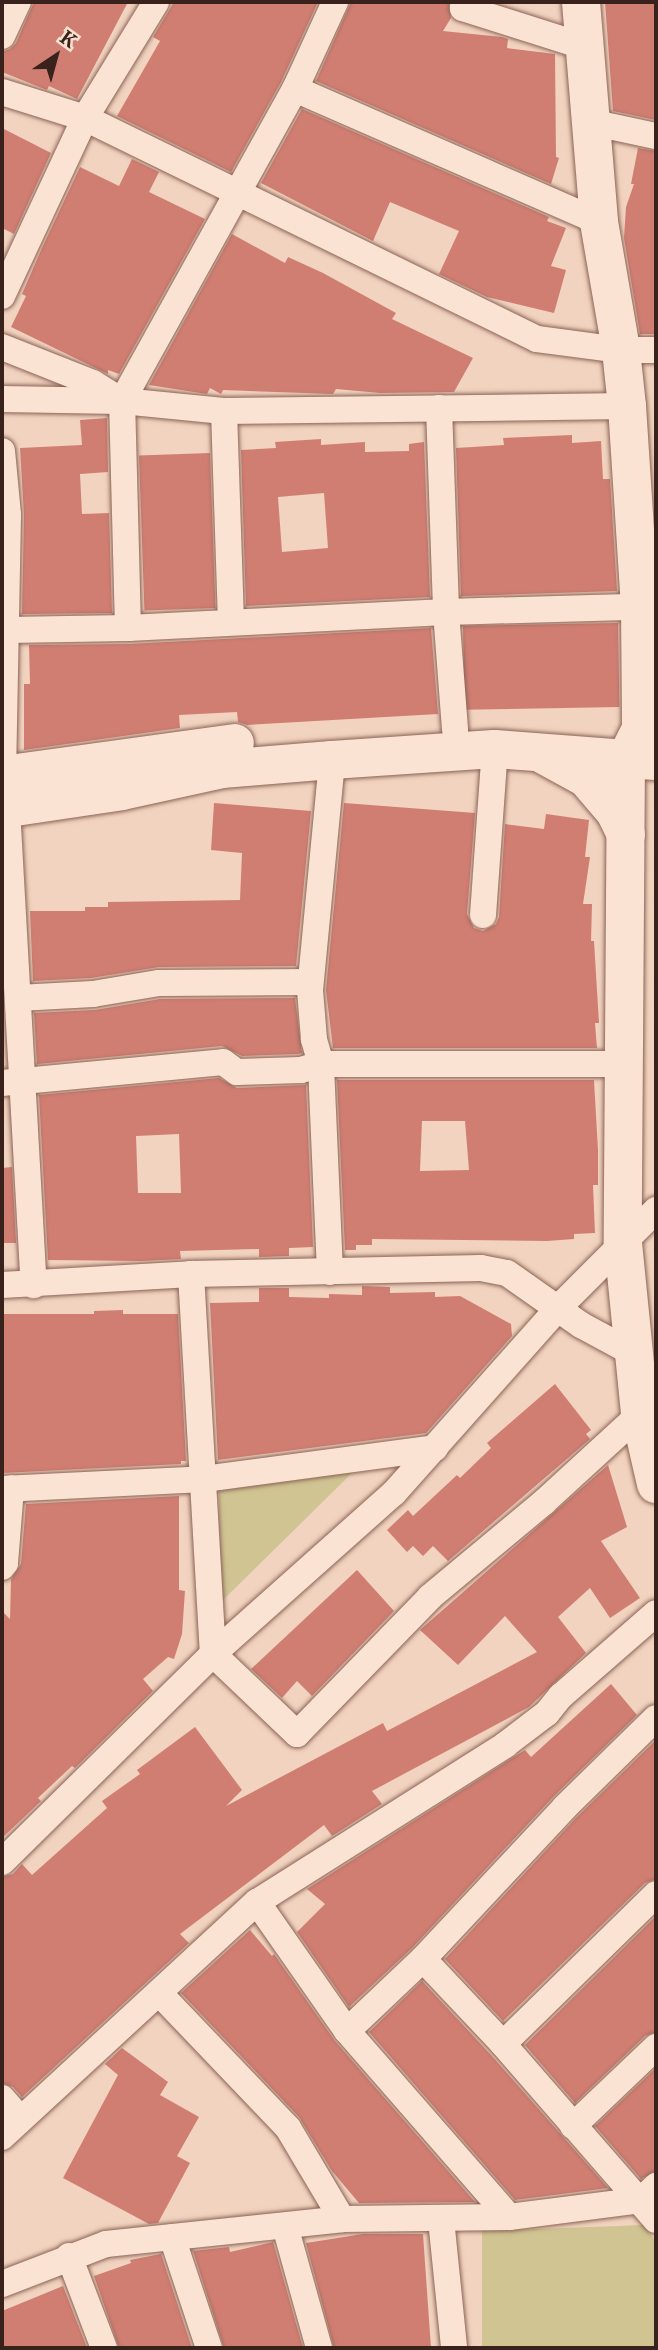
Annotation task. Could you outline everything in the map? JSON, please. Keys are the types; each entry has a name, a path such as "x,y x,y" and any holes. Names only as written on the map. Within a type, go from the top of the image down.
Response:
{"main road":[{"path":"581,2 599,222 639,350 627,406 648,606 647,746 626,835 623,1243 640,1414 656,1484"},
{"path":"4,792 232,743 455,730 647,746"},
{"path":"4,792 122,791 222,769 332,760 495,749 540,752 647,746"},
{"path":"540,752 586,778 615,812 626,835"}],"street":[{"path":"2,36 18,2"},
{"path":"2,296 85,118 156,2"},
{"path":"128,628 122,401 295,89 335,2"},
{"path":"466,2 463,8 586,47"},
{"path":"295,89 599,222"},
{"path":"2,92 85,118 537,339 639,350"},
{"path":"590,122 656,136"},
{"path":"2,347 93,383 122,401"},
{"path":"2,399 122,401 224,411 627,406"},
{"path":"439,408 446,612 455,730"},
{"path":"224,411 231,622"},
{"path":"2,451 8,515 4,792 18,998 11,1081 34,1285"},
{"path":"7,630 128,628 446,612 648,606"},
{"path":"484,915 495,749"},
{"path":"330,1272 321,1064 314,1039 310,982 332,760"},
{"path":"18,998 93,994 159,983 310,982"},
{"path":"11,1081 223,1062 237,1072 301,1070 321,1064 626,1064"},
{"path":"2,1862 213,1654 394,1493 558,1308 656,1210"},
{"path":"2,1286 191,1274 481,1268 507,1273 581,1325 633,1353"},
{"path":"191,1274 213,1654 298,1734 430,1597 544,1502 640,1414"},
{"path":"2,1567 5,1563 6,1488 204,1479 435,1448"},
{"path":"2,2137 257,1902 505,1745 547,1713 561,1696 656,1613"},
{"path":"347,2031 422,1959 565,1807 656,1718"},
{"path":"503,2044 656,1894"},
{"path":"257,1902 347,2031 509,2217"},
{"path":"422,1959 503,2044 573,2126 651,2202"},
{"path":"160,1994 288,2128 342,2220"},
{"path":"573,2126 656,2047"},
{"path":"2,2098 20,2119"},
{"path":"2,2284 106,2244 342,2220 509,2217 651,2202"},
{"path":"441,2219 454,2348"},
{"path":"285,2226 319,2348"},
{"path":"172,2237 209,2348"},
{"path":"69,2256 104,2348"}],"shaded area":[{"path":"354,1471 220,1603 219,1489"},
{"path":"645,2225 656,2242 656,2348 482,2348 482,2231"}],"building":[{"path":"34,2 128,2 77,99 49,86 47,90 2,72 2,52 16,43"},
{"path":"174,2 318,2 281,82 231,172 117,116 160,41 153,37"},
{"path":"351,2 449,2 451,18 443,31 502,37 508,39 507,48 555,54 556,157 559,158 551,184 316,81"},
{"path":"605,2 656,2 656,120 613,111"},
{"path":"302,109 549,217 547,221 566,228 551,266 566,270 554,313 487,297 439,274 459,231 390,202 373,241 261,183"},
{"path":"2,128 51,153 14,234 2,228"},
{"path":"638,148 656,151 656,334 640,334 624,238 626,207 634,184 631,184"},
{"path":"132,159 159,172 149,192 205,219 119,374 108,370 108,374 11,327 26,296 22,294 80,167 119,186"},
{"path":"232,234 285,263 288,257 323,273 396,313 392,319 473,358 454,392 380,393 336,389 333,394 223,390 221,394 210,388 207,394 149,385"},
{"path":"107,418 108,472 80,474 82,514 109,513 112,613 22,614 24,515 20,448 82,445 80,420"},
{"path":"572,435 572,443 601,441 603,479 610,479 617,591 461,596 456,448 504,445 503,438"},
{"path":"321,439 321,445 365,442 365,452 409,451 409,444 424,442 430,597 246,606 241,450 276,448 275,442","holes":["324,493 328,548 282,552 278,497"]},
{"path":"210,453 215,608 144,610 139,455"},
{"path":"618,623 619,707 464,710 463,626"},
{"path":"431,628 438,714 247,725 238,722 237,712 179,715 180,728 24,750 24,684 30,684 29,645 129,644"},
{"path":"214,803 311,811 296,966 159,967 91,978 33,981 30,911 85,911 85,907 108,907 108,902 240,900 242,853 211,850"},
{"path":"344,803 475,813 467,914 474,928 483,931 496,924 499,917 505,824 544,829 546,814 589,820 585,857 590,857 583,904 592,904 591,941 594,941 599,1023 595,1023 597,1048 333,1048 326,990"},
{"path":"295,998 302,1053 242,1056 222,1046 37,1064 34,1013 95,1010 160,999"},
{"path":"219,1078 237,1088 306,1085 313,1247 289,1248 289,1256 259,1257 259,1249 180,1251 181,1259 48,1260 39,1095","holes":["179,1134 181,1193 138,1193 136,1136"]},
{"path":"337,1080 594,1080 598,1150 598,1185 593,1185 595,1233 574,1234 574,1239 547,1241 372,1239 372,1245 356,1245 356,1250 345,1250","holes":["422,1121 465,1121 469,1170 420,1171"]},
{"path":"12,1167 16,1243 2,1243 2,1168"},
{"path":"362,1286 390,1287 390,1293 435,1292 435,1297 460,1296 511,1324 512,1336 426,1433 218,1460 210,1303 259,1302 259,1288 289,1288 289,1297 329,1298 329,1294 362,1295"},
{"path":"123,1310 123,1314 178,1314 186,1461 181,1461 181,1464 2,1473 2,1314 94,1314 94,1311"},
{"path":"555,1384 591,1430 586,1434 590,1439 448,1561 433,1546 423,1556 413,1546 407,1552 387,1530 408,1510 413,1516 457,1475 460,1478 491,1448 487,1443"},
{"path":"608,1465 627,1527 601,1541 640,1598 610,1618 590,1588 558,1617 586,1653 529,1707 372,1791 382,1804 332,1836 324,1825 180,1934 189,1943 22,2097 13,2087 2,2083 2,1877 13,1874 22,1864 32,1875 107,1808 102,1801 140,1774 137,1770 195,1727 242,1790 226,1806 383,1723 387,1731 537,1652 505,1616 458,1665 420,1630"},
{"path":"179,1496 179,1590 185,1591 182,1634 174,1659 168,1657 143,1679 153,1691 75,1768 72,1766 38,1798 41,1801 2,1838 2,1611 10,1619 11,1579 21,1564 26,1504"},
{"path":"357,1570 394,1611 312,1696 297,1681 282,1698 251,1669"},
{"path":"611,1684 637,1715 554,1796 412,1948 349,2007 297,1932 325,1904 307,1889 525,1750 531,1757"},
{"path":"656,1740 656,1879 645,1883 503,2021 445,1959 576,1818"},
{"path":"656,1916 656,2032 645,2036 575,2103 525,2045"},
{"path":"250,1930 272,1956 274,1954 335,2041 475,2202 359,2203 332,2171 299,2117 181,1993"},
{"path":"422,1981 608,2188 515,2200 369,2032"},
{"path":"122,2048 168,2082 160,2095 199,2117 177,2156 190,2163 158,2223 149,2224 63,2178 118,2075 105,2064"},
{"path":"656,2068 656,2171 641,2179 595,2126"},
{"path":"363,2234 423,2234 431,2348 334,2348 306,2243"},
{"path":"273,2242 303,2348 224,2348 193,2251 229,2247 230,2252"},
{"path":"161,2254 192,2348 119,2348 94,2276 131,2263 130,2260"},
{"path":"63,2286 87,2348 2,2348 2,2311"}]}
